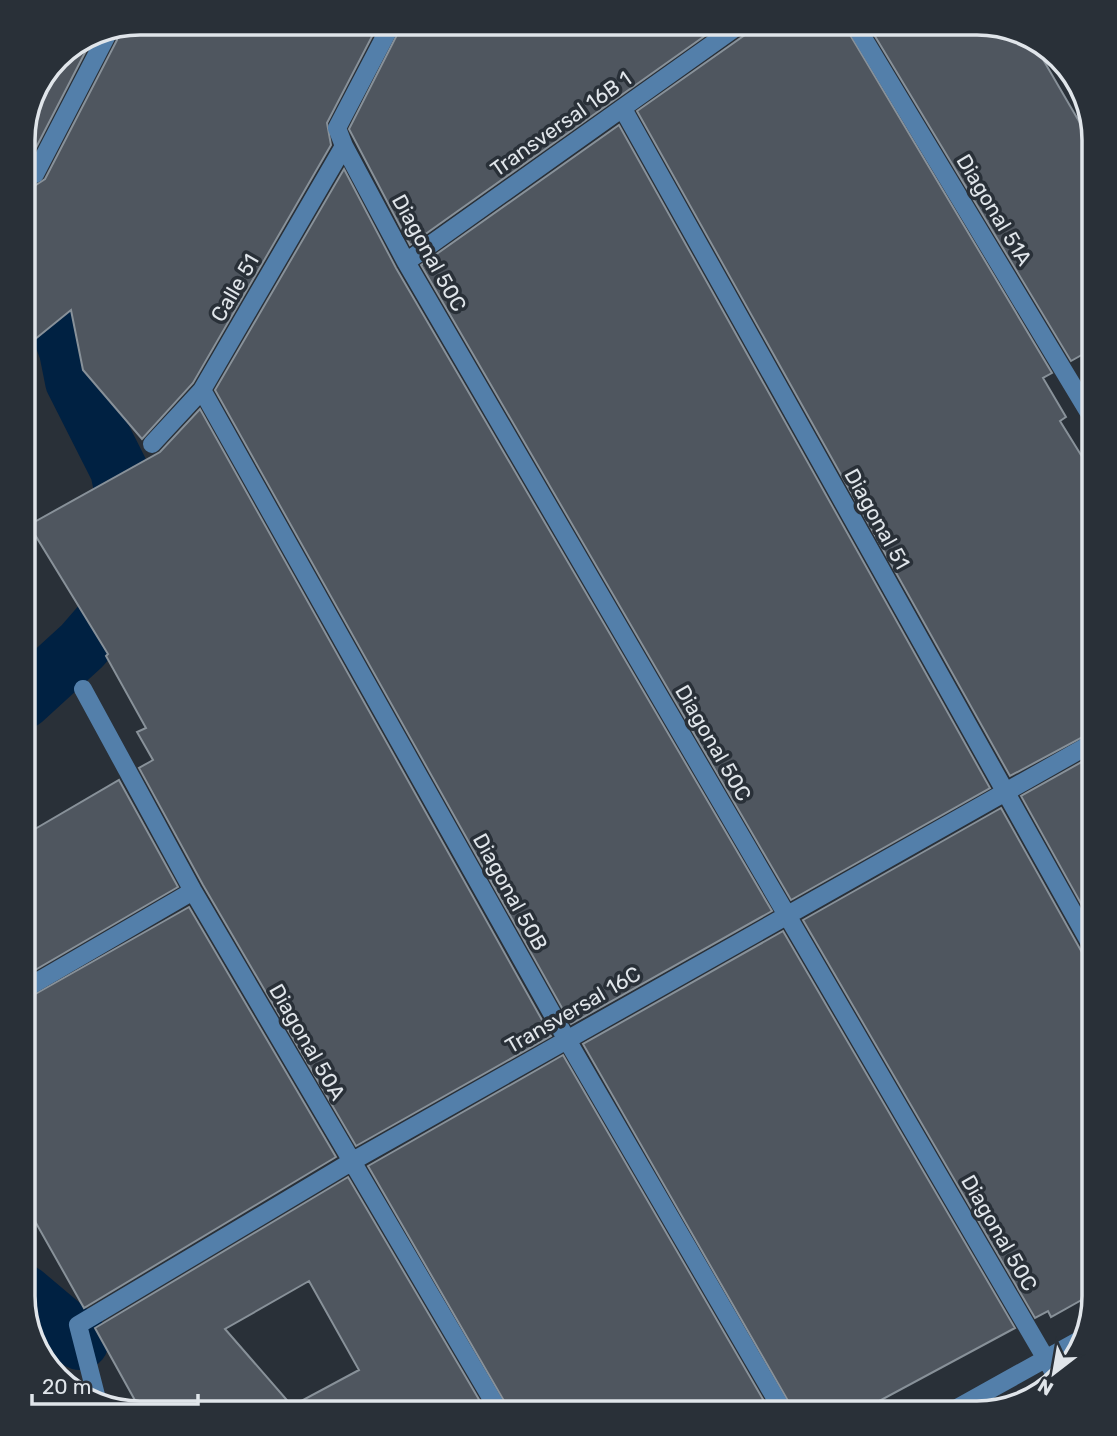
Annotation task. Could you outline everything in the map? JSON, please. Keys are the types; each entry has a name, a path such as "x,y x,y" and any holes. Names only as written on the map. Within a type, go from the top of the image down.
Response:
{"lane":[{"name":"Diagonal 50C","path":"386,35 337,128 344,146 406,261 1052,1369"},
{"name":"Transversal 16B 1","path":"406,261 725,35"},
{"name":"Diagonal 51A","path":"861,35 1082,401"},
{"path":"35,174 103,42"},
{"name":"Diagonal 51","path":"623,108 1082,929"},
{"name":"Calle 51","path":"152,444 202,390 344,146"},
{"name":"Diagonal 50B","path":"202,390 567,1040 777,1401"},
{"name":"Diagonal 50A","path":"83,689 193,891 493,1401"},
{"name":"Transversal 16C","path":"95,1391 78,1325 351,1162 1082,749"},
{"path":"35,983 193,891"},
{"path":"970,1401 1069,1346"}],"building":[{"path":"140,35 373,35 327,123 331,145 193,383 142,439 83,370 71,310 35,339 35,185 45,179 117,40"},
{"path":"397,35 706,35 410,245 349,129"},
{"path":"745,35 850,35 1052,373 1043,378 1066,417 1060,421 1082,457 1082,737 1010,776 637,111"},
{"path":"874,35 984,35 1017,43 1042,58 1081,126 1082,355 1071,361"},
{"path":"87,49 35,150 35,133 46,93 57,76"},
{"path":"619,125 990,788 791,900 421,265"},
{"path":"344,169 396,268 772,911 571,1024 215,390"},
{"path":"200,409 551,1036 356,1146 203,885 139,768 153,760 137,732 146,728 106,656 108,654 35,535 35,522 160,452"},
{"path":"1082,762 1082,905 1021,796"},
{"path":"119,780 178,887 35,970 35,829"},
{"path":"1001,808 1082,952 1082,1300 1051,1317 1048,1311 1035,1318 803,920"},
{"path":"189,907 336,1157 84,1308 35,1221 35,994"},
{"path":"783,931 1015,1328 879,1401 788,1401 583,1044"},
{"path":"563,1055 764,1401 504,1401 368,1166"},
{"path":"348,1177 480,1401 301,1401 359,1370 309,1281 225,1329 288,1401 135,1401 95,1328"}],"waterway":[{"path":"35,258 68,351 74,381 119,470 135,546 129,581 115,608 82,646 35,689"},
{"path":"36,1304 80,1341"}]}
